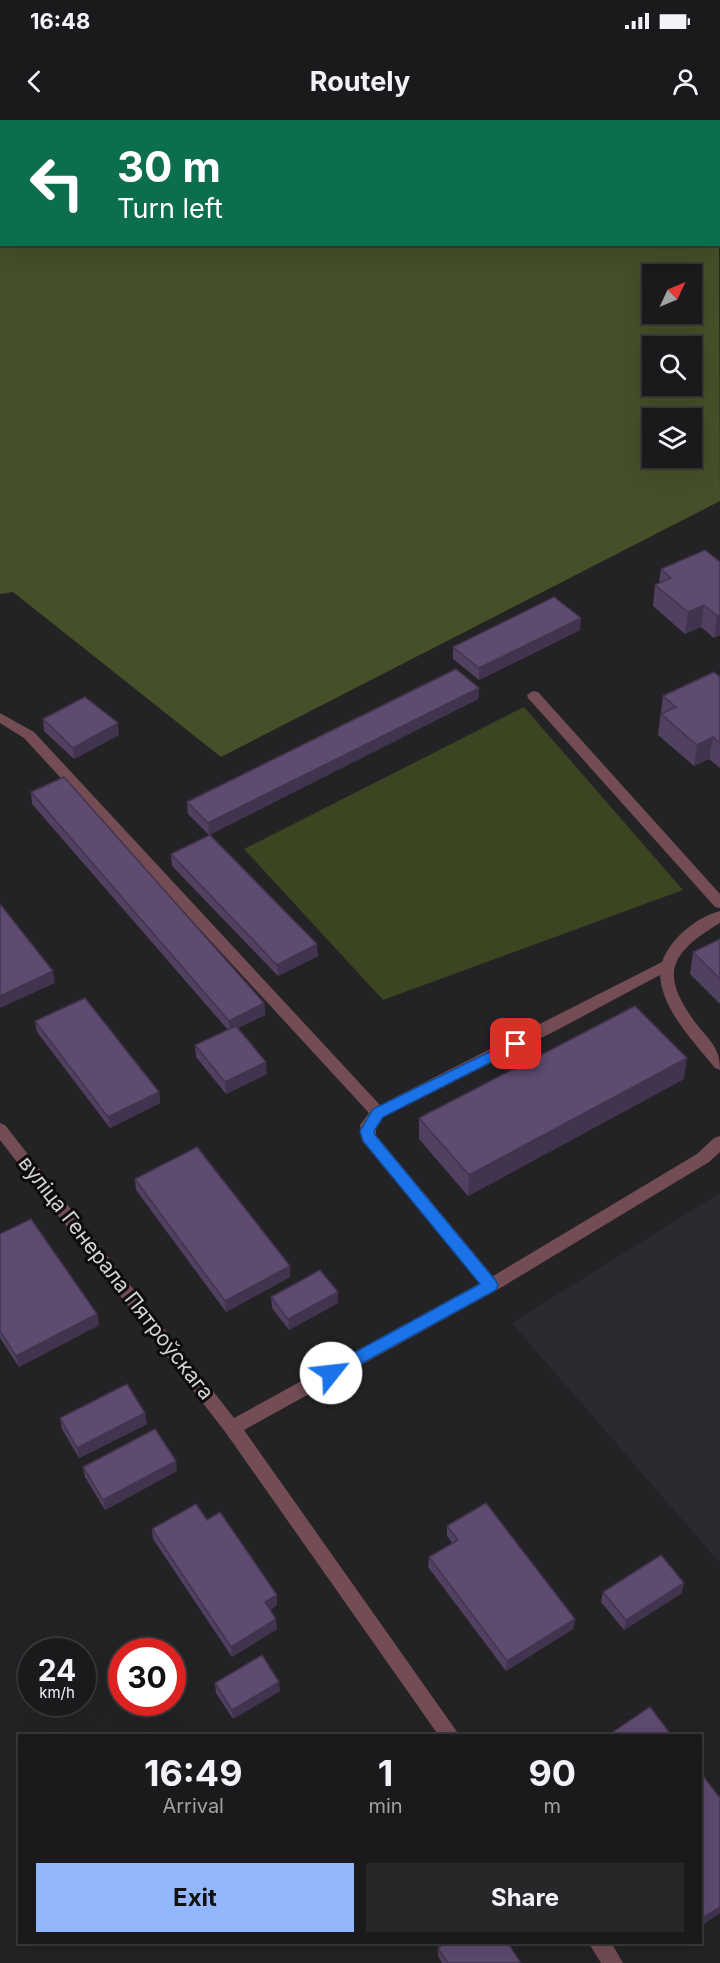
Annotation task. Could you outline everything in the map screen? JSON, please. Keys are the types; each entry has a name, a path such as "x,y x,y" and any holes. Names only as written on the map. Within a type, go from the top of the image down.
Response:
{"street":[{"path":"533,695 720,903"},
{"path":"0,717 28,735 378,1113"},
{"path":"491,1285 368,1137 369,1125 378,1113 556,1024 665,966 682,941 704,924 720,916"},
{"path":"665,966 666,987 676,1007 720,1065"},
{"name":"вуліца Генерала Пятроўскага","path":"0,1129 232,1428 450,1734"},
{"path":"232,1428 491,1285 703,1158 720,1142"},
{"path":"599,1944 613,1963"}],"shaded area":[{"path":"720,1193 720,1563 512,1323"}],"green space":[{"path":"0,246 719,246 720,501 221,757 13,592 0,594"},
{"path":"524,707 683,890 383,1000 244,849"}],"building":[{"path":"705,550 720,562 720,615 717,616 704,605 688,612 655,585 671,578 661,569"},
{"path":"554,597 581,618 479,668 453,647"},
{"path":"456,669 479,688 208,823 187,802"},
{"path":"714,672 720,677 720,743 713,737 697,745 661,714 676,707 663,696"},
{"path":"85,697 118,723 73,748 43,719"},
{"path":"64,777 264,1003 229,1021 31,792"},
{"path":"210,835 317,944 277,965 171,854"},
{"path":"0,904 53,971 0,996"},
{"path":"720,939 720,979 693,952"},
{"path":"85,998 159,1092 108,1117 35,1021"},
{"path":"635,1006 687,1058 469,1175 419,1118 527,1062 522,1057 534,1051 539,1056"},
{"path":"236,1026 266,1062 225,1082 195,1045"},
{"path":"197,1147 290,1266 225,1301 135,1179"},
{"path":"31,1219 97,1314 16,1356 0,1331 0,1234"},
{"path":"320,1270 338,1292 288,1319 271,1297"},
{"path":"127,1384 145,1413 77,1448 60,1418"},
{"path":"155,1429 176,1461 103,1500 83,1467"},
{"path":"486,1503 575,1619 507,1661 429,1557 458,1540 447,1526"},
{"path":"196,1504 207,1520 220,1512 277,1595 265,1602 276,1619 231,1647 152,1529"},
{"path":"661,1555 684,1583 626,1620 603,1592"},
{"path":"262,1655 279,1682 232,1710 215,1683"},
{"path":"650,1707 670,1734 610,1734"},
{"path":"702,1775 720,1798 720,1907 702,1919"},
{"path":"444,1944 508,1944 521,1963 448,1963 438,1948"}],"route":[{"path":"331,1373 491,1285 368,1137 367,1131 372,1119 378,1113 516,1044"}]}
